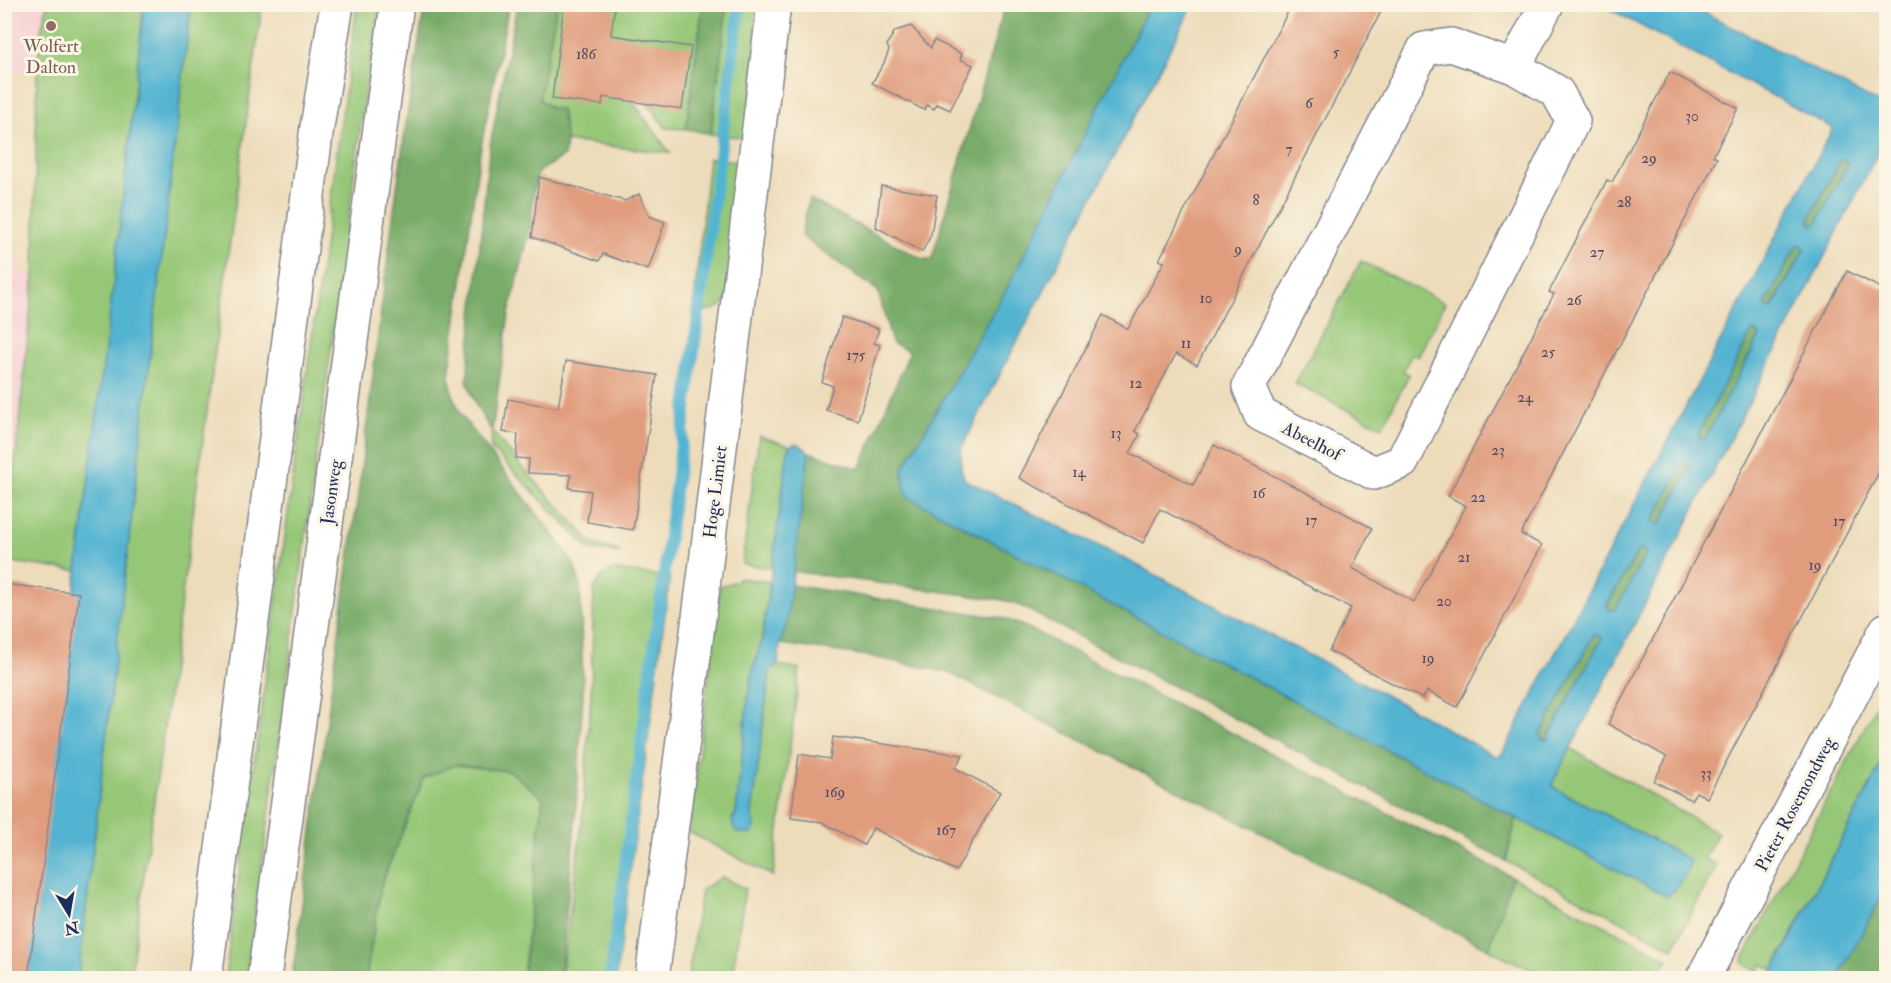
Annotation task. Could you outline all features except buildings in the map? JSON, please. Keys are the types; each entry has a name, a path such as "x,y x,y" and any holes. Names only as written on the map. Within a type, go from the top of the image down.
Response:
{"street":[{"path":"205,978 315,139 336,4"},
{"name":"Jasonweg","path":"264,978 397,4"},
{"name":"Hoge Limiet","path":"652,978 705,571 774,4"},
{"path":"1514,68 1547,4"},
{"name":"Abeelhof","path":"1451,45 1514,68 1557,92 1573,121 1402,462 1374,473 1260,414 1250,386 1424,49 1451,45"},
{"name":"Pieter Rosemondweg","path":"1703,978 1887,630"}],"shaded area":[{"name":"Wolfert Dalton","path":"5,5 99,5 37,65 5,77"},
{"path":"4,263 34,275 5,561 4,561"}],"green space":[{"path":"47,5 144,5 114,280 77,571 5,561 34,275 37,65"},
{"path":"191,5 262,5 130,978 78,978"},
{"path":"357,5 381,5 364,100 247,978 225,978"},
{"path":"425,5 509,5 480,151 449,376 453,396 461,415 564,549 574,565 580,584 583,694 575,823 560,978 523,978 543,798 510,771 455,765 424,778 381,885 366,978 292,978 398,182"},
{"path":"517,5 557,5 539,99 551,108 561,110 566,141 564,156 538,172 530,230 509,314 492,431 477,407 467,380 489,151"},
{"path":"557,5 703,5 686,129 666,128 640,94 627,94 670,153 566,141 561,110 551,108 538,99"},
{"path":"703,5 727,5 711,134 686,129"},
{"path":"727,5 765,5 747,138 711,134"},
{"path":"1005,5 1150,5 1009,285 903,469 904,486 908,497 1516,818 1506,861 1021,606 1003,600 792,571 809,452 860,469 910,351 892,343 878,291 801,236 809,199 922,259 932,259"},
{"path":"709,158 743,162 727,300 719,307 703,311 693,310"},
{"path":"1841,159 1848,164 1816,224 1811,225 1809,219"},
{"path":"1797,245 1802,245 1805,249 1771,308 1766,309 1765,305"},
{"path":"1361,261 1445,303 1418,357 1412,354 1403,371 1409,375 1382,427 1295,384"},
{"path":"1752,331 1760,335 1705,439 1700,439 1698,434"},
{"path":"492,431 592,543 620,552 590,550 491,448"},
{"path":"759,436 791,446 788,451 772,568 742,564"},
{"path":"1684,462 1691,466 1660,526 1652,522"},
{"path":"1639,548 1645,550 1646,554 1616,609 1611,611 1607,605"},
{"path":"613,570 670,577 616,978 561,978 582,823 591,696 594,588 602,576"},
{"path":"738,578 770,582 762,639 748,697 736,813 732,819 737,833 752,834 755,826 752,813 770,670 778,665 800,669 773,876 689,832 720,586 737,581"},
{"path":"791,585 1002,618 1026,627 1512,877 1489,949 947,672 862,655 780,644 786,626"},
{"path":"1594,633 1603,638 1547,740 1542,739 1539,735"},
{"path":"1886,687 1886,755 1773,970 1762,964 1758,972 1744,964 1743,959"},
{"path":"1570,748 1718,833 1704,858 1717,865 1673,948 1506,861 1516,818 1667,895 1685,876 1690,862 1687,858 1554,788 1552,784"},
{"path":"455,765 510,771 543,798 523,978 366,978 381,885 424,777"},
{"path":"722,877 745,889 732,978 688,978 701,890"},
{"path":"1512,877 1668,959 1657,978 1548,978 1489,949"},
{"path":"1886,888 1886,978 1838,978"}],"water":[{"path":"144,5 191,5 78,978 25,978 114,280"},
{"path":"1150,5 1193,5 961,449 961,469 965,480 1127,560 1408,707 1496,757 1502,754 1833,128 1602,5 1690,5 1886,107 1886,155 1879,151 1552,784 1554,788 1687,858 1690,862 1687,871 1675,889 1667,896 908,497 904,486 903,469 1009,285","holes":["1841,159 1848,164 1816,224 1812,225 1809,219","1797,245 1802,245 1805,249 1772,308 1767,308 1765,305","1752,331 1756,332 1760,336 1705,439 1700,439 1698,434","1684,463 1691,466 1660,525 1653,521","1639,549 1645,550 1646,554 1616,609 1611,611 1607,605","1594,634 1602,638 1547,740 1542,739 1540,735"]},
{"path":"793,444 799,444 809,452 786,626 780,644 778,665 770,670 752,813 755,826 752,834 737,833 733,821 736,813 748,697 762,639 788,451"},
{"path":"1886,755 1886,888 1838,978 1770,978"}],"waterway":[{"path":"610,978 740,4"}],"place":[{"name":"Wolfert Dalton","path":"51,26"}]}
